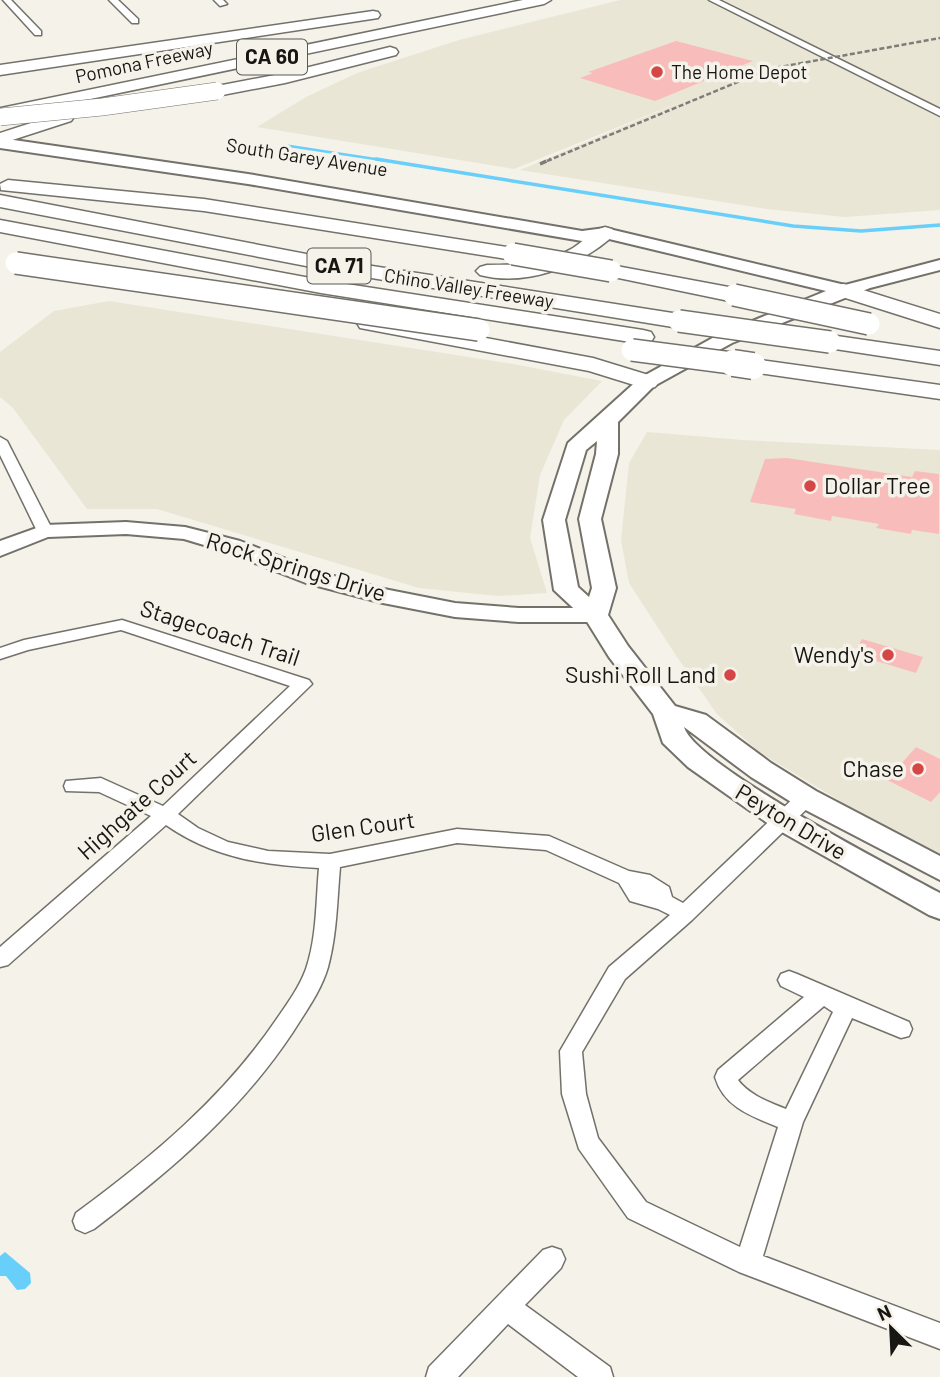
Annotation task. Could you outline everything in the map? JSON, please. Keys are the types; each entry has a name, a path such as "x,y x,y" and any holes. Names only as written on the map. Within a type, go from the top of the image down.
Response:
{"highway":[{"name":"Pomona Freeway","path":"0,109 271,38 488,0"},
{"path":"0,109 505,0"},
{"path":"0,109 523,0"},
{"name":"Pomona Freeway","path":"0,109 551,1"},
{"path":"0,109 102,107 217,91 317,71 414,45 551,1"},
{"path":"0,83 271,38 393,11"},
{"path":"0,63 271,38"},
{"path":"0,70 271,38"},
{"path":"3,138 125,98 257,60"},
{"path":"0,185 239,210 513,254 734,295 940,340"},
{"name":"Chino Valley Freeway","path":"0,201 366,271 679,321 940,358"},
{"name":"Chino Valley Freeway","path":"0,226 353,294 656,339 764,362 940,381"},
{"path":"187,237 367,261 508,272 541,268 568,260 605,233"},
{"path":"0,241 152,281 576,362 647,382"},
{"path":"8,262 632,351 764,362 940,392"},
{"path":"893,276 892,293 908,311"},
{"path":"844,290 940,321"}],"main road":[{"name":"South Garey Avenue","path":"3,138 85,155 248,179 569,234 582,236 605,233"},
{"name":"South Garey Avenue","path":"3,138 150,156 594,226 605,233 844,290"},
{"path":"85,155 150,156"},
{"name":"Peyton Drive","path":"940,265 844,290 725,340 647,382 576,448 554,520 566,590 596,615 618,652 666,712 673,736 698,760 783,820 940,907"},
{"path":"596,615 604,588 590,519 607,454 608,421"},
{"name":"Peyton Drive","path":"666,712 696,721 761,770 806,798 940,869"}],"street":[{"path":"7,0 38,33"},
{"path":"113,0 135,21"},
{"path":"712,0 940,113"},
{"path":"730,0 940,103"},
{"path":"1,443 45,531"},
{"name":"Rock Springs Drive","path":"0,549 45,531 126,528 185,533 232,546 314,578 383,596 455,610 519,615 596,615"},
{"name":"Stagecoach Trail","path":"0,654 24,645 122,625 303,684"},
{"name":"Highgate Court","path":"0,959 164,815 303,684"},
{"name":"Glen Court","path":"73,786 101,785 164,815 191,833 223,848 268,858 330,861 457,836 549,842 626,878 636,896 650,901 661,901 685,914"},
{"path":"806,798 685,914 617,974 571,1051 574,1094 587,1142 637,1210 748,1263 940,1336"},
{"path":"85,1221 152,1170 230,1100 277,1038 311,983 321,952 330,861"},
{"path":"789,980 901,1029"},
{"path":"748,1263 791,1122 844,1012 834,1000 816,999 726,1077 726,1083 737,1096 791,1122"},
{"path":"443,1376 552,1259"},
{"path":"506,1307 600,1377"}],"shaded area":[{"path":"620,0 707,0 818,57 830,54 724,0 940,0 940,210 845,217 767,209 520,170 690,98 514,169 257,127 306,97 357,73 459,40"},
{"path":"109,301 513,364 602,381 564,420 540,475 530,538 547,593 498,596 419,588 157,509 87,509 13,408 0,397 0,352 54,311"},
{"path":"647,432 742,440 940,450 940,856 905,840 759,752 717,714 677,657 629,583 621,540 629,463"}],"water":[{"path":"5,1252 30,1273 31,1283 25,1289 17,1290 6,1276 0,1276 0,1256"}],"building":[{"name":"The Home Depot","path":"676,41 753,61 655,101 580,78 593,73 588,72"},
{"path":"787,458 912,477 915,471 939,474 939,534 912,530 911,534 876,528 879,524 832,516 831,521 794,514 796,509 750,502 765,459"},
{"name":"Wendy's","path":"862,639 923,657 916,673 853,654"},
{"name":"Chase","path":"916,747 940,759 940,792 931,802 887,780"}],"waterway":[{"path":"283,145 388,161"},
{"path":"376,159 793,226 861,231 940,225"}],"railway":[{"path":"547,161 769,69 940,38"},
{"path":"540,164 551,159"}],"place":[{"name":"The Home Depot","path":"657,72"},
{"name":"Dollar Tree","path":"810,486"},
{"name":"Wendy's","path":"888,655"},
{"name":"Sushi Roll Land","path":"730,675"},
{"name":"Chase","path":"918,769"}]}
